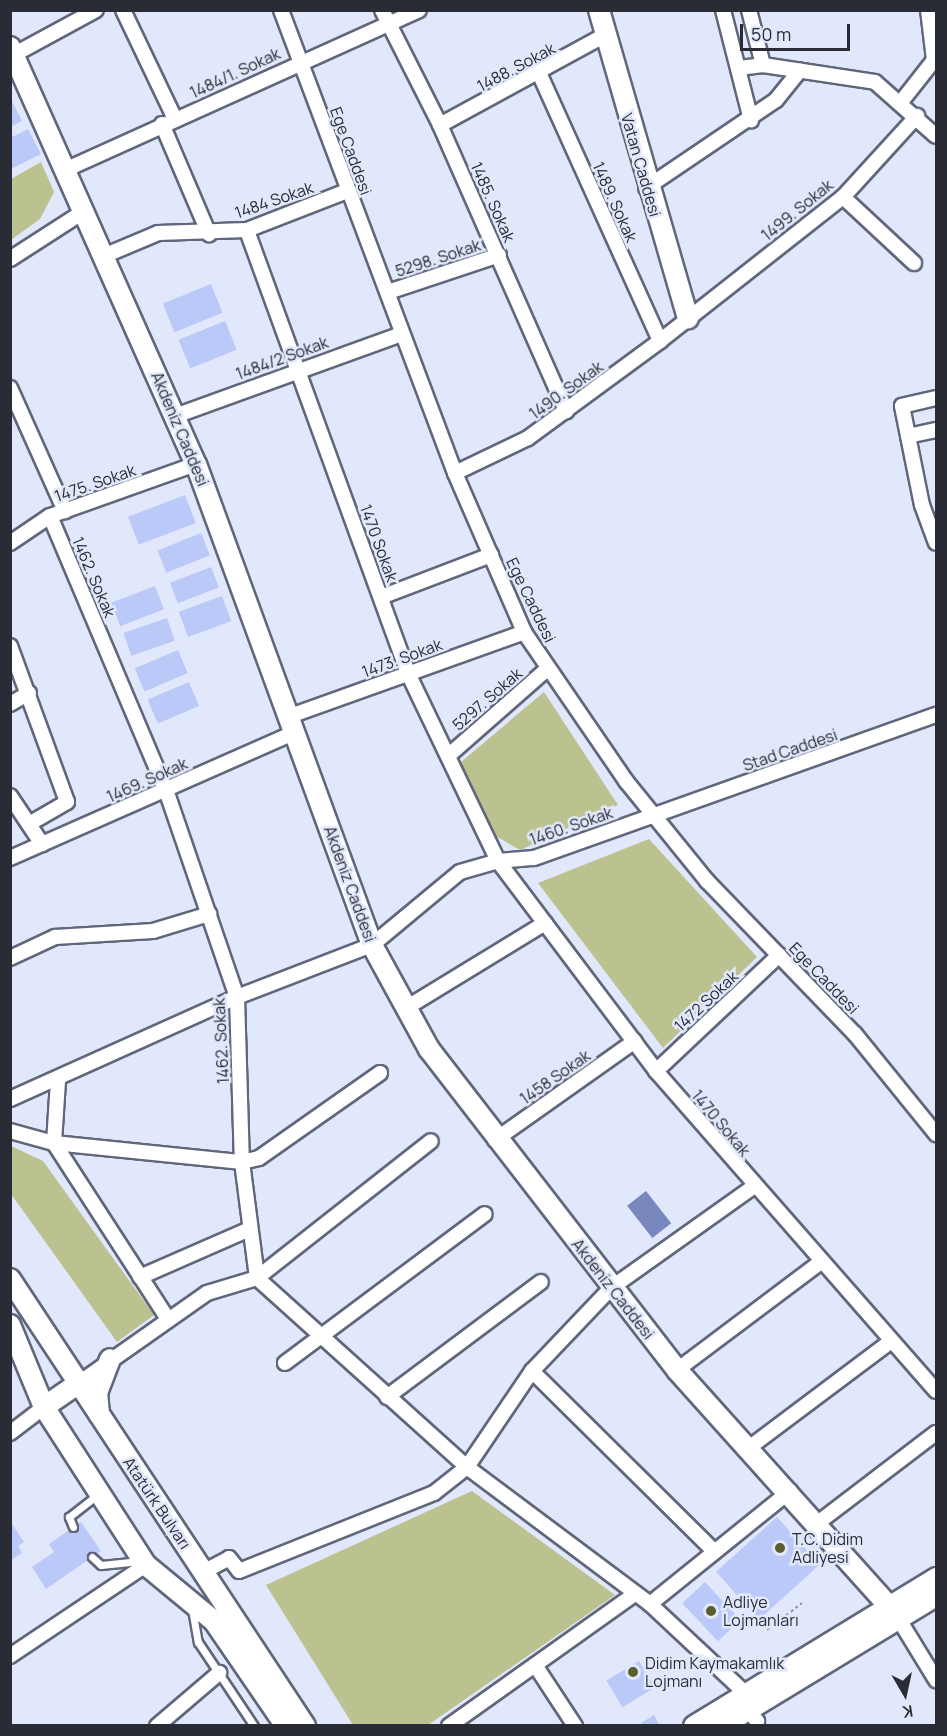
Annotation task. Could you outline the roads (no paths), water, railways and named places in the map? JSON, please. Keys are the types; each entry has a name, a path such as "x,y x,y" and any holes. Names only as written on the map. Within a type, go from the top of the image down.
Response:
{"street":[{"path":"13,51 96,10"},
{"path":"123,10 168,122 209,234"},
{"name":"Ege Caddesi","path":"281,10 347,191 388,292 455,473 524,632 654,815 780,956 855,1034 936,1134"},
{"name":"1485. Sokak","path":"382,10 386,25 440,125 566,411"},
{"name":"1484/1. Sokak","path":"67,169 300,61 419,10"},
{"name":"Vatan Caddesi","path":"599,10 646,188 688,318"},
{"path":"723,10 751,120"},
{"path":"749,10 764,65"},
{"path":"901,102 934,60 928,10"},
{"name":"1488. Sokak","path":"440,125 540,75 605,35"},
{"name":"Akdeniz Caddesi","path":"13,51 106,255 196,464 372,945 406,1008 495,1140 677,1370 819,1522 892,1610"},
{"path":"739,68 764,65 875,82 917,116 936,136"},
{"path":"646,188 751,120 776,100 800,70"},
{"name":"1489. Sokak","path":"540,75 660,341"},
{"name":"1499. Sokak","path":"688,318 843,196 917,116"},
{"name":"1484 Sokak","path":"106,255 158,233 209,234 248,230 347,191"},
{"path":"843,196 914,263"},
{"path":"10,259 86,210"},
{"name":"1470 Sokak","path":"248,230 408,673 498,861 656,1071 753,1187 936,1391"},
{"name":"5298. Sokak","path":"388,292 499,255"},
{"name":"1490. Sokak","path":"455,473 528,438 688,318"},
{"name":"1484/2 Sokak","path":"175,416 297,370 402,334"},
{"path":"10,388 65,511"},
{"path":"936,398 903,406 908,436 936,543"},
{"path":"908,436 936,430"},
{"name":"1475. Sokak","path":"10,543 50,516 196,464"},
{"name":"1462. Sokak","path":"50,516 166,790 237,997 242,1162 257,1278"},
{"path":"381,597 491,555"},
{"name":"1473. Sokak","path":"293,724 408,673 524,632"},
{"path":"10,646 67,802 29,824"},
{"name":"5297. Sokak","path":"448,756 548,668"},
{"path":"10,704 29,693"},
{"name":"Stad Caddesi","path":"654,815 936,716"},
{"name":"1469. Sokak","path":"10,858 166,790 293,724"},
{"path":"10,796 42,844"},
{"name":"1460. Sokak","path":"498,861 534,858 654,815"},
{"path":"10,1099 58,1081 237,997 372,945 460,873 498,861"},
{"path":"10,958 55,937 153,931 209,914"},
{"path":"406,1008 545,923"},
{"name":"1472 Sokak","path":"656,1071 780,956"},
{"name":"1458 Sokak","path":"495,1140 635,1041"},
{"path":"10,1131 54,1143 242,1162 259,1158 380,1073"},
{"path":"58,1081 54,1143 168,1319"},
{"path":"10,1433 110,1359 207,1293 257,1278 431,1141"},
{"path":"205,1571 229,1558 238,1571 434,1493 467,1467 532,1371 611,1288 753,1187"},
{"path":"285,1363 485,1214"},
{"path":"140,1277 250,1228"},
{"path":"677,1370 821,1262"},
{"path":"257,1278 320,1339 467,1467 650,1604 750,1707"},
{"name":"Atatürk Bulvarı","path":"10,1279 306,1725"},
{"path":"387,1397 541,1282"},
{"path":"11,1328 44,1407 144,1563 214,1621 286,1725"},
{"path":"750,1447 891,1341"},
{"path":"99,1416 97,1393 110,1359"},
{"path":"532,1371 715,1552"},
{"path":"819,1522 936,1433"},
{"path":"650,1604 790,1491"},
{"path":"10,1656 144,1563"},
{"path":"722,1725 936,1578"},
{"path":"448,1725 636,1593"},
{"path":"892,1610 936,1596"},
{"path":"892,1610 936,1680"},
{"path":"535,1665 575,1725"},
{"path":"157,1725 219,1673"},
{"path":"694,1725 750,1707"}],"lane":[{"path":"73,1527 69,1517 99,1493"},
{"path":"92,1557 101,1564 144,1563"},
{"path":"190,1601 198,1642 254,1725"}],"water":[{"path":"646,1191 671,1223 652,1238 627,1206"}],"place":[{"name":"T.C. Didim Adliyesi","path":"780,1548"},
{"name":"Adliye Lojmanları","path":"711,1611"},
{"name":"Didim Kaymakamlık Lojmanı","path":"633,1672"}]}
